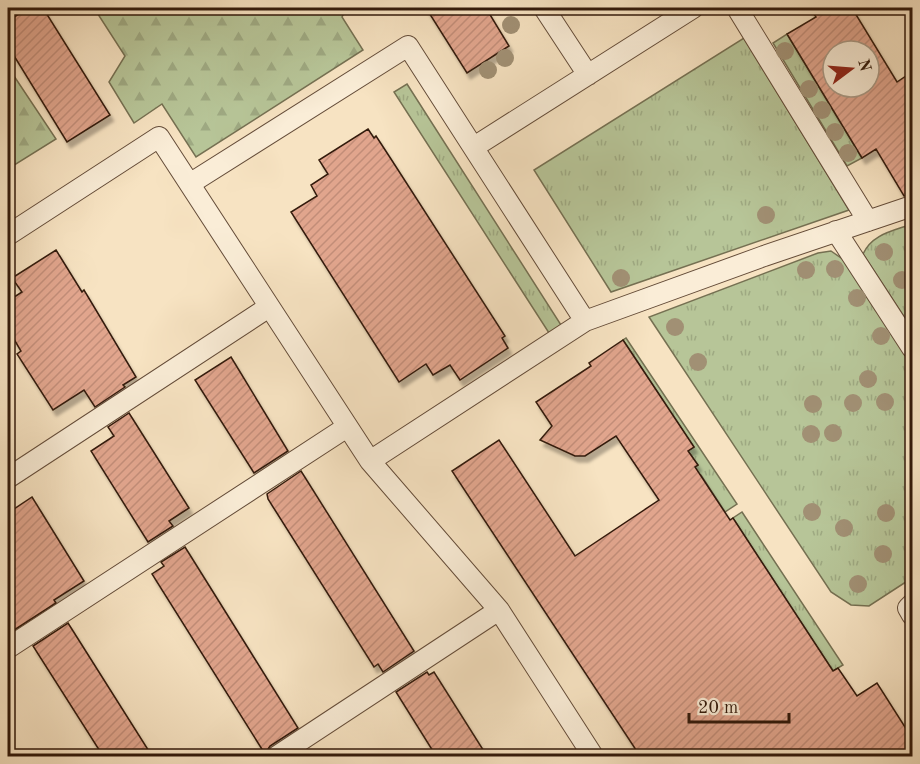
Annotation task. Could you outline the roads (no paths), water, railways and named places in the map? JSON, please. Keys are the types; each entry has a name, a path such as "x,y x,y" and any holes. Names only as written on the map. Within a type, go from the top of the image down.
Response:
{"lane":[{"path":"544,8 588,75"},
{"path":"474,147 693,8"},
{"path":"736,8 868,221"},
{"path":"190,183 408,46 585,321"},
{"path":"8,235 159,137 370,461 499,610 593,756"},
{"path":"370,461 585,321 912,206"},
{"path":"836,231 912,348"},
{"path":"8,478 269,307"},
{"path":"8,648 347,428"},
{"path":"912,604 908,608 912,615"},
{"path":"277,756 499,610"}]}
